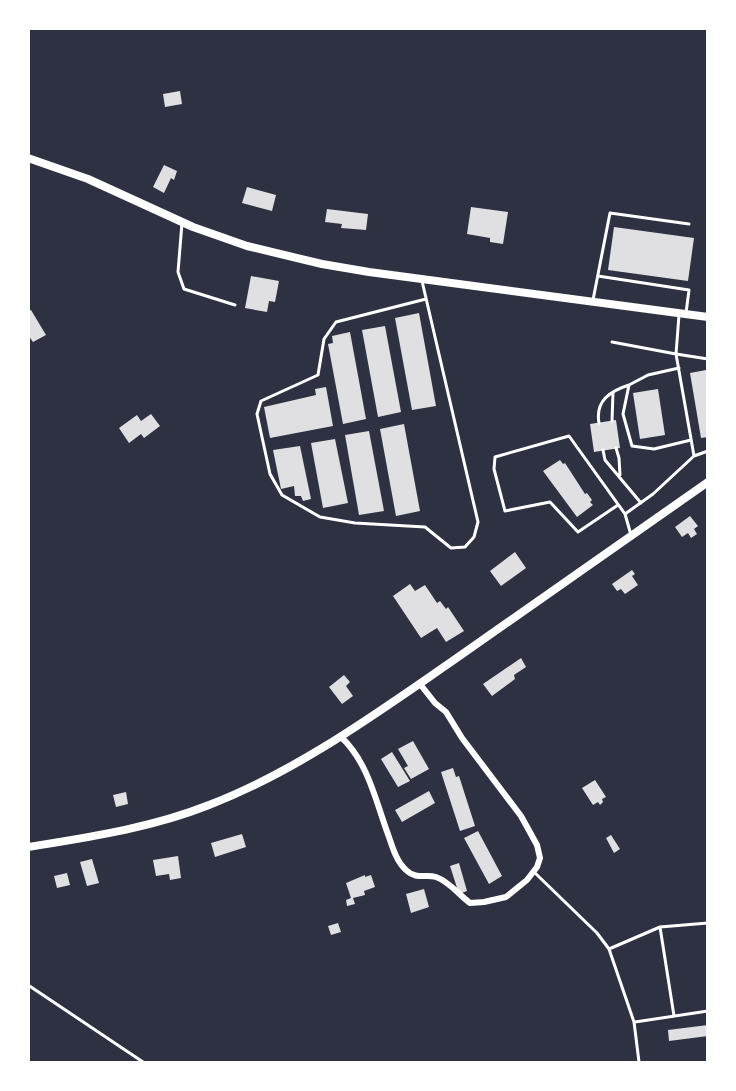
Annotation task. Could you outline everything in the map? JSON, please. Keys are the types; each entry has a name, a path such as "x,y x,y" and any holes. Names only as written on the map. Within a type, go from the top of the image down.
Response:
{"main road":[{"path":"28,158 88,179 182,222 247,246 322,264 707,316"},
{"path":"28,848 116,834 198,809 271,778 341,737 420,684 708,482"}],"street":[{"path":"341,737 352,747 365,772 394,852 406,870 413,876 433,876 441,879 470,903 506,897 534,872 540,858 537,845 521,816 462,738 446,712 435,703 420,684"}],"lane":[{"path":"593,302 610,213 689,224"},
{"path":"182,222 178,272 184,289 235,305"},
{"path":"598,276 689,290 676,354 694,456"},
{"path":"421,279 426,299 478,522 474,537 465,547 450,548 425,526 355,523 320,517 282,495 270,474 257,414 261,401 318,375 324,339 336,322 426,299"},
{"path":"612,342 708,359"},
{"path":"599,423 597,413 603,401 614,390 648,375 679,368"},
{"path":"629,385 623,414 632,446 654,449 692,440"},
{"path":"612,421 614,390"},
{"path":"618,505 578,532 550,502 505,512 494,469 495,457 569,436 625,514 631,535"},
{"path":"616,448 620,476"},
{"path":"603,450 606,460 641,503"},
{"path":"625,514 653,494 694,456 708,451"},
{"path":"534,872 597,933 609,949 634,1022 639,1062"},
{"path":"609,949 660,927 708,923"},
{"path":"660,927 674,1016"},
{"path":"28,985 143,1062"},
{"path":"634,1022 708,1011"}],"building":[{"path":"180,91 182,104 165,107 163,94"},
{"path":"164,165 177,171 174,180 171,178 164,193 153,187"},
{"path":"247,187 276,195 272,211 242,203"},
{"path":"471,207 508,212 503,244 490,242 490,238 467,234"},
{"path":"327,209 368,214 366,230 341,228 342,224 325,222"},
{"path":"614,227 694,238 688,281 608,270"},
{"path":"251,276 279,281 275,302 269,301 267,312 245,308"},
{"path":"31,310 46,335 33,342 28,335 28,311"},
{"path":"419,313 436,406 412,410 395,318"},
{"path":"385,326 401,412 378,417 362,330"},
{"path":"350,332 366,419 343,424 328,344 333,343 332,336"},
{"path":"706,370 708,437 701,438 690,373"},
{"path":"326,387 333,426 270,438 264,407 316,395 315,389"},
{"path":"658,389 665,435 640,439 633,393"},
{"path":"151,414 160,426 144,438 141,434 129,443 119,428 137,415 141,421"},
{"path":"616,420 620,448 594,452 590,424"},
{"path":"404,424 420,511 396,516 380,429"},
{"path":"369,431 384,511 359,515 345,435"},
{"path":"335,439 348,503 323,508 311,443"},
{"path":"300,446 311,499 303,501 301,496 295,496 294,486 281,489 273,450"},
{"path":"560,460 563,464 565,463 585,494 587,493 592,500 590,502 593,505 577,517 543,471"},
{"path":"690,516 698,526 694,529 697,534 691,538 688,533 682,537 675,527"},
{"path":"515,552 526,568 501,586 490,571"},
{"path":"632,570 635,574 632,576 638,585 625,594 621,589 617,591 612,584"},
{"path":"410,584 415,591 425,585 437,603 440,601 446,609 448,607 464,631 446,642 437,628 421,638 393,596"},
{"path":"521,658 526,667 514,675 515,679 492,696 483,684"},
{"path":"344,675 350,682 346,686 353,696 342,704 329,687"},
{"path":"413,741 429,769 411,779 404,768 408,766 398,749"},
{"path":"392,752 410,781 398,787 381,759"},
{"path":"453,768 456,777 459,776 475,826 460,831 441,772"},
{"path":"595,780 606,797 602,799 603,802 600,805 598,802 593,805 582,788"},
{"path":"429,791 435,803 402,822 395,810"},
{"path":"126,792 128,804 116,807 113,795"},
{"path":"478,831 502,876 489,884 464,838"},
{"path":"242,834 246,847 215,857 211,843"},
{"path":"611,835 620,849 614,853 606,838"},
{"path":"178,856 181,878 170,880 169,874 156,876 153,860"},
{"path":"92,859 99,883 87,886 80,862"},
{"path":"459,863 467,891 459,894 450,866"},
{"path":"67,873 70,885 57,888 54,876"},
{"path":"365,875 365,877 371,875 375,887 364,891 365,895 353,898 355,904 347,906 346,900 351,898 346,883"},
{"path":"424,889 429,907 411,913 406,894"},
{"path":"338,923 341,932 331,935 328,926"},
{"path":"708,1025 708,1036 669,1041 668,1030"}]}
